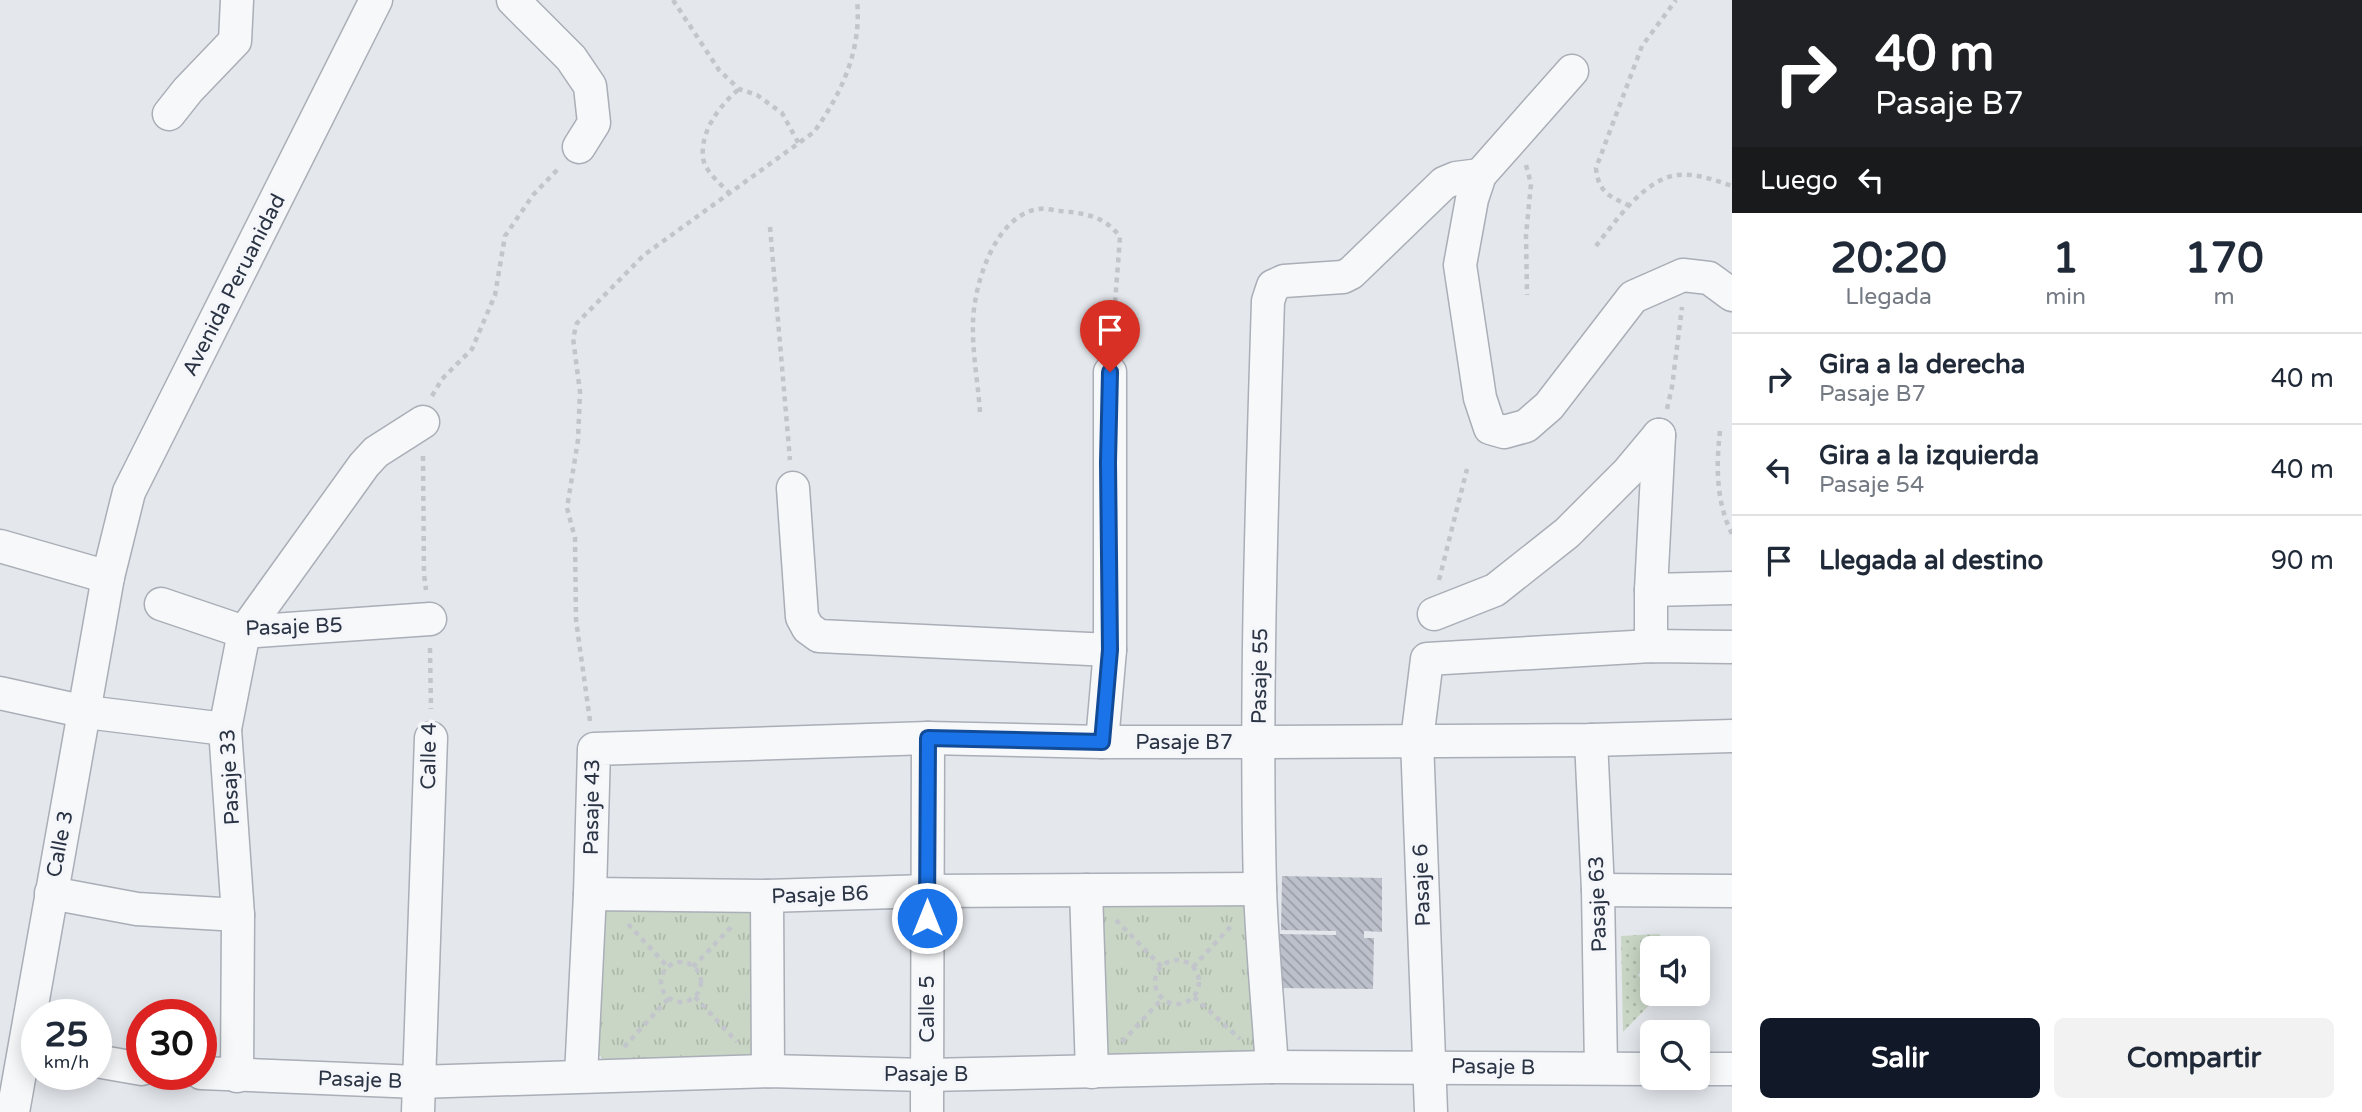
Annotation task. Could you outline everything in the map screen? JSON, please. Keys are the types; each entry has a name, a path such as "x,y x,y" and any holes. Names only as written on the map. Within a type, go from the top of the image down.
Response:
{"street":[{"path":"169,114 235,41 237,0"},
{"name":"Avenida Peruanidad","path":"108,577 129,492 376,0"},
{"path":"513,0 571,58 590,86 594,123 579,147"},
{"path":"1572,71 1480,175 1472,199 1460,265 1480,398 1490,428 1504,432 1526,426 1549,406 1633,297 1683,275 1709,278 1732,295"},
{"name":"Pasaje 55","path":"1261,1057 1261,512 1268,301 1273,286 1284,281 1351,273 1444,183 1455,178 1480,175"},
{"path":"1102,742 1110,650 1110,372"},
{"name":"Pasaje 33","path":"237,1076 238,915 225,729 244,632 370,459 426,411"},
{"path":"1659,435 1651,590 1651,646 1732,646"},
{"path":"1434,614 1495,590 1557,541 1628,472 1659,435"},
{"path":"793,488 802,617 808,628 819,636 1110,650"},
{"path":"0,545 108,577"},
{"name":"Calle 3","path":"13,1112 20,1046 86,712 108,577"},
{"path":"1651,590 1732,588"},
{"name":"Pasaje B5","path":"161,604 244,632 430,619"},
{"name":"Pasaje 6","path":"1431,1112 1417,740 1427,659 1651,646"},
{"path":"0,693 86,712 225,729"},
{"name":"Pasaje B7","path":"594,749 928,738 1259,742 1591,740 1732,736"},
{"name":"Calle 4","path":"418,1097 431,738"},
{"name":"Calle 5","path":"927,1112 928,738"},
{"name":"Pasaje 63","path":"1591,740 1598,890 1601,1069"},
{"name":"Pasaje 43","path":"580,1076 590,894 594,749"},
{"name":"Pasaje B6","path":"590,894 767,896 927,891 1096,901 1260,890"},
{"path":"1598,890 1732,891"},
{"path":"51,892 136,909 238,915"},
{"path":"767,896 768,1071"},
{"path":"1092,1072 1096,901"},
{"name":"Pasaje B","path":"217,1074 418,1097 580,1076 768,1071 927,1075 1092,1072 1261,1057 1429,1066 1640,1069"},
{"path":"1710,1069 1732,1069"}],"path":[{"path":"673,0 719,70 739,89 757,95 782,113 799,144"},
{"path":"739,89 722,103 706,133 704,158 711,173 730,194 814,132 833,106 851,63 859,20 857,0"},
{"path":"1630,206 1611,198 1597,183 1596,169 1642,46 1676,0"},
{"path":"426,411 442,379 472,349 495,295 505,236 533,195 579,147"},
{"path":"1504,147 1525,161 1531,184 1526,235 1527,295"},
{"path":"1596,246 1648,187 1676,175 1704,176 1732,186"},
{"name":"Pasaje 43","path":"594,749 576,620 575,538 567,508 578,440 580,392 573,338 577,323 644,255 730,194"},
{"path":"980,412 973,321 982,273 995,243 1013,220 1038,209 1090,214 1113,226 1120,237 1110,372"},
{"path":"770,227 793,488"},
{"path":"1659,435 1672,387 1682,322 1683,275"},
{"name":"Calle 4","path":"426,411 424,574 430,619 431,738"},
{"path":"1720,431 1716,466 1721,498 1732,534"},
{"path":"1434,614 1448,539 1467,469"},
{"path":"1096,901 1162,967"},
{"path":"1194,967 1238,917"},
{"path":"693,967 737,921"},
{"path":"626,922 668,967"},
{"path":"1175,960 1185,961 1194,967 1199,977 1199,988 1194,997 1179,1005 1162,999 1156,991 1155,981 1162,967 1175,960"},
{"path":"685,963 699,973 701,981 695,997 687,1002 669,998 661,983 668,967 685,963"},
{"path":"695,997 739,1045"},
{"path":"1194,997 1261,1057"},
{"path":"615,1057 669,998"},
{"path":"1121,1043 1162,999"}],"green space":[{"path":"1254,902 1263,1058 1113,1062 1105,1054 1098,909 1107,904"},
{"path":"611,907 752,907 752,1063 609,1064 599,1055 603,914"},
{"path":"1659,934 1661,936 1640,936 1640,1006 1648,1006 1623,1032 1621,936"}],"building":[{"path":"1282,876 1382,878 1382,932 1364,931 1364,938 1374,938 1373,989 1279,988 1280,934 1336,935 1336,931 1281,930"}],"route":[{"path":"927,918 928,738 1102,742 1110,650 1110,372"}]}
